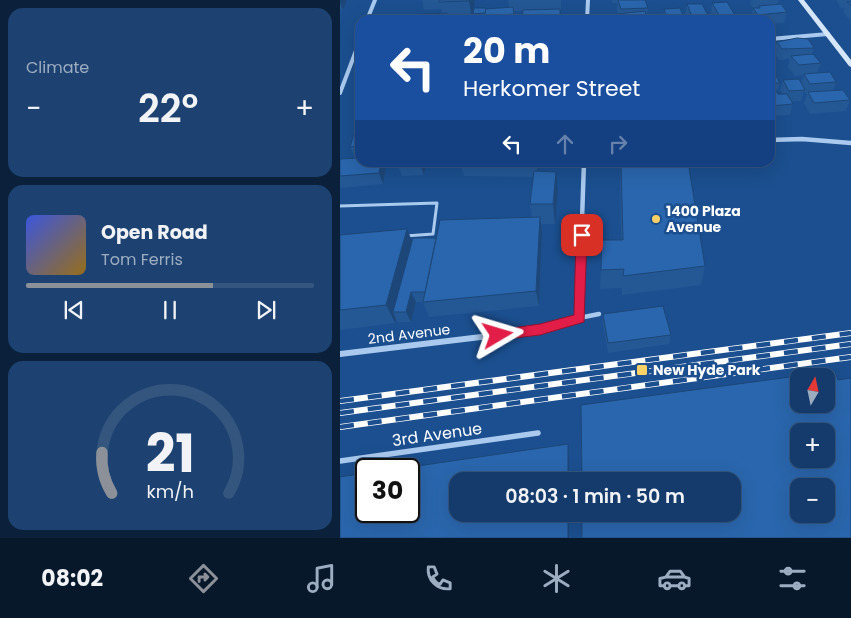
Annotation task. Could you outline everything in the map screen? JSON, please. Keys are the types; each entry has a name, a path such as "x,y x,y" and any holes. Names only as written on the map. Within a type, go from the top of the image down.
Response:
{"main road":[{"path":"801,0 851,64"}],"street":[{"path":"370,15 375,0"},
{"path":"587,15 588,0"},
{"path":"775,39 828,34"},
{"path":"340,93 355,53"},
{"path":"775,140 808,139 851,143"},
{"path":"580,318 584,167"},
{"name":"2nd Avenue","path":"340,354 532,331 580,318"},
{"name":"3rd Avenue","path":"340,461 538,433"}],"lane":[{"path":"340,206 438,203 433,234 396,237"},
{"name":"2nd Avenue","path":"580,318 599,314"}],"building":[{"path":"440,0 469,0 469,1 439,2"},
{"path":"618,0 645,0 648,8 621,9"},
{"path":"727,2 735,15 719,15 712,3"},
{"path":"687,4 702,4 708,15 691,15"},
{"path":"781,4 787,12 758,15 753,8 760,8 759,6"},
{"path":"513,7 514,14 485,15 485,9"},
{"path":"474,8 486,8 485,13 473,14"},
{"path":"680,8 683,15 666,15 664,9"},
{"path":"560,9 560,15 522,15 523,10"},
{"path":"645,11 646,15 617,15"},
{"path":"447,13 446,15 405,15"},
{"path":"797,38 808,39 814,48 782,49 777,42"},
{"path":"813,54 821,63 799,65 791,56"},
{"path":"830,72 836,82 810,84 804,74"},
{"path":"775,74 780,83 775,83"},
{"path":"799,79 805,90 789,91 783,80"},
{"path":"775,89 778,94 787,94 793,104 775,106"},
{"path":"843,90 850,100 814,103 808,92"},
{"path":"354,134 355,134 355,146 350,147"},
{"path":"355,158 355,167 380,167 379,173 340,176 340,159"},
{"name":"1400 Plaza Avenue","path":"621,167 689,167 705,266 623,276 624,269 601,270 602,240 623,240"},
{"path":"534,171 556,172 553,204 530,204"},
{"path":"540,217 536,291 423,302 440,220"},
{"path":"407,229 386,305 340,310 340,235"},
{"path":"413,238 436,238 425,292 411,292 406,312 393,312"},
{"name":"New Hyde Park","path":"663,306 671,335 608,343 603,314"},
{"path":"835,371 838,380 851,378 851,538 582,538 582,522 741,522 741,472 582,472 581,405 790,377 790,413 835,413"},
{"path":"568,444 568,472 449,472 449,522 568,522 568,538 340,538 340,477 355,475 355,523 420,523 420,466"}],"railway":[{"path":"340,401 851,333"},
{"path":"340,413 851,344"},
{"path":"340,427 851,357"}],"place":[{"name":"1400 Plaza Avenue","path":"656,219"},
{"name":"New Hyde Park","path":"642,370"}],"route":[{"path":"498,335 540,330 580,318 582,235"}]}
